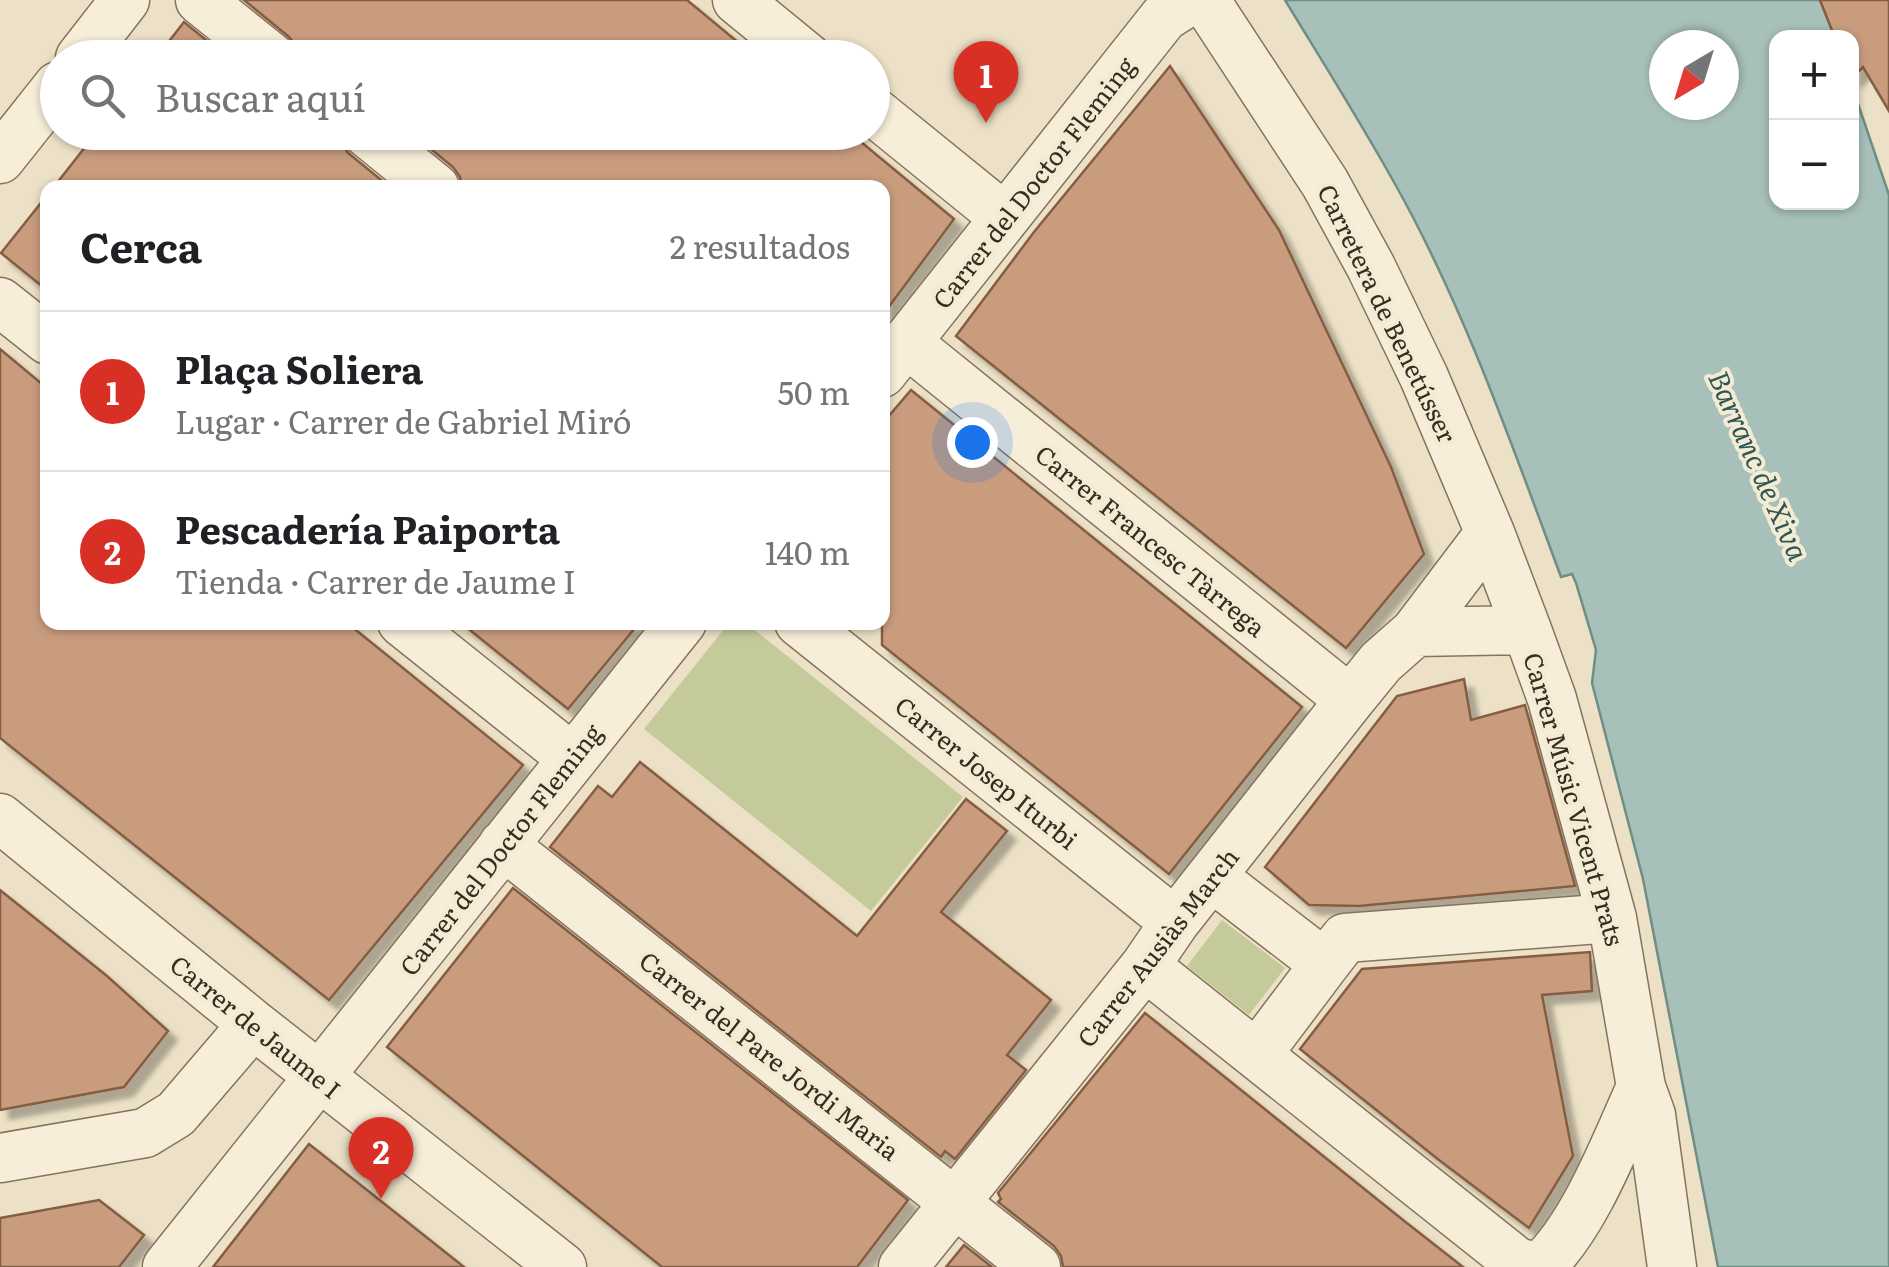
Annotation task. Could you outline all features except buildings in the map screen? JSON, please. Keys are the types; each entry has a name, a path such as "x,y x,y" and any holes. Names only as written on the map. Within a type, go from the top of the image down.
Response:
{"street":[{"path":"94,40 125,0"},
{"path":"200,0 250,40"},
{"path":"737,0 786,40"},
{"name":"Carrer del Doctor Fleming","path":"895,358 1164,17 1191,0"},
{"name":"Carretera de Benetússer","path":"1205,0 1325,182 1371,267 1424,377 1490,532"},
{"path":"0,159 40,109"},
{"path":"890,125 1004,217"},
{"path":"388,150 425,180"},
{"path":"0,302 40,334"},
{"name":"Carrer Francesc Tàrrega","path":"895,358 1350,700"},
{"name":"Carrer Músic Vicent Prats","path":"1490,532 1552,699 1612,918 1642,1087 1652,1115 1672,1267"},
{"name":"Carrer Ausiàs March","path":"903,1267 1145,966 1175,922 1350,700 1381,662 1415,632 1490,532"},
{"path":"412,630 572,758"},
{"name":"Carrer del Doctor Fleming","path":"166,1267 676,630"},
{"name":"Carrer Josep Iturbi","path":"809,630 1175,922"},
{"path":"1415,632 1526,630"},
{"name":"Carrer de Jaume I","path":"0,818 319,1077 562,1267"},
{"name":"Carrer del Pare Jordi Maria","path":"502,845 1036,1267"},
{"path":"1212,876 1325,964"},
{"path":"1258,1054 1346,938 1612,918"},
{"path":"1145,966 1518,1262 1538,1267 1558,1252 1642,1087"},
{"path":"0,1158 145,1133 176,1114 253,1024"},
{"path":"1597,1180 1663,1189"}],"green space":[{"path":"723,630 755,630 963,797 871,911 644,729"},
{"path":"1222,920 1285,968 1249,1015 1187,966"}],"water":[{"name":"Barranc de Xiva","path":"1285,0 1820,0 1832,30 1769,30 1769,210 1859,210 1859,107 1889,195 1889,1267 1718,1267 1643,879 1592,683 1596,650 1576,583 1572,574 1561,577 1486,377 1420,231"}],"place":[{"name":"Plaça Soliera","path":"986,123"},
{"name":"Pescadería Paiporta","path":"381,1199"}]}
